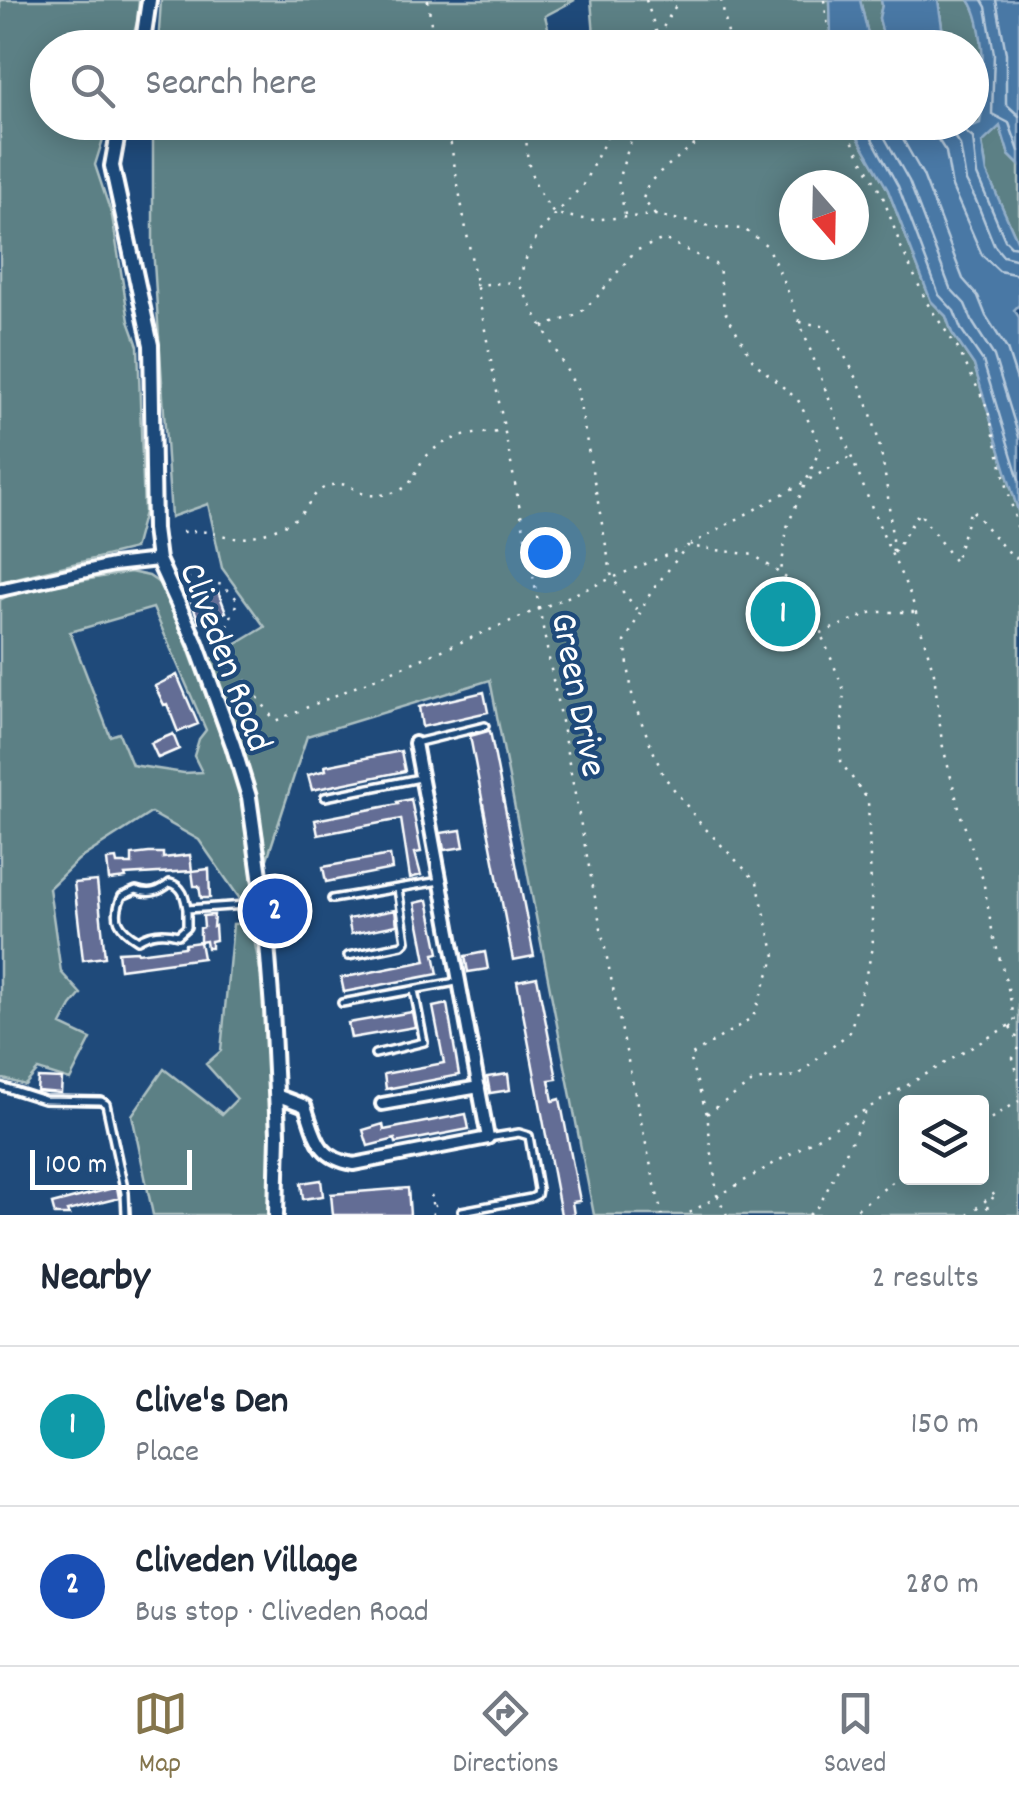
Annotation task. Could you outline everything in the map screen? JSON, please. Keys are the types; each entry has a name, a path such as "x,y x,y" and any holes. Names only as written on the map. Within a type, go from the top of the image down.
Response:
{"street":[{"path":"145,30 150,0"},
{"name":"Cliveden Road","path":"117,140 112,166 152,360 154,529 158,560 196,644 249,797 264,904 278,1134 276,1215"},
{"path":"0,590 112,565 158,560"},
{"path":"276,1095 306,1106 318,1146 344,1162 354,1164 488,1138 414,743"},
{"path":"382,1104 479,1087"}],"lane":[{"path":"414,743 484,726"},
{"path":"325,797 420,778"},
{"path":"332,899 440,881"},
{"path":"170,883 184,892 188,909 187,927 178,936 164,932 138,940 124,932 116,909 122,896 136,890 162,890 170,883"},
{"path":"348,956 406,941 398,889"},
{"path":"188,909 264,904"},
{"path":"342,1003 460,983"},
{"path":"375,1054 424,1042 414,990"},
{"path":"0,1086 44,1100 106,1104 126,1215"},
{"path":"462,1211 536,1195 530,1136 519,1132 488,1138"}],"path":[{"path":"428,0 432,30"},
{"path":"646,0 656,30"},
{"path":"662,30 680,0"},
{"path":"722,0 728,30"},
{"path":"824,0 828,30"},
{"name":"Green Drive","path":"449,140 638,1112 662,1215"},
{"path":"528,140 527,160 536,190 554,214 589,220 655,216 744,229 766,245 911,596 934,672 942,743 982,880 1015,1022 686,1215"},
{"path":"518,282 540,231 583,185 606,140"},
{"path":"625,216 618,180 631,140"},
{"path":"655,216 644,199 648,184 691,147 706,140"},
{"path":"852,140 883,197 927,303 958,349 987,407 1019,534"},
{"path":"543,327 578,314 635,251 664,239 719,266 724,310 746,349 754,362 798,400 821,446 787,526 781,574"},
{"path":"475,284 518,282"},
{"path":"518,282 577,389 612,578 640,614"},
{"path":"798,322 828,327 862,389 888,488 893,555"},
{"path":"182,532 202,530 239,539 263,533 295,520 317,491 333,485 350,485 367,495 398,492 414,480 420,465 439,444 473,432 505,432"},
{"path":"164,574 223,585 238,600 222,638 238,670 275,721 687,546 851,456"},
{"path":"893,555 918,512 955,562 971,510 1019,560"},
{"path":"687,546 754,554 794,583 844,690 840,761 868,800 873,948 850,1032 797,1076 754,1081 707,1114"},
{"path":"687,546 650,592 625,642 632,701 664,775 700,824 757,882 775,956 754,1017 689,1057 707,1114 717,1195 728,1215"},
{"path":"820,634 873,612 916,612"},
{"path":"1009,1026 1019,1032"},
{"path":"1009,1026 1019,1040"},
{"path":"1019,1048 1013,1058 1019,1080"},
{"path":"989,1120 1019,1101"},
{"path":"809,1215 820,1204 868,1108"},
{"path":"849,1215 899,1177"},
{"path":"968,1215 996,1192 983,1215"},
{"path":"431,1195 436,1215"}],"green space":[{"path":"0,0 139,0 135,30 30,30 30,140 103,140 95,165 112,216 129,321 138,346 144,512 134,549 0,582"},
{"path":"161,0 575,0 545,16 549,30 159,30"},
{"path":"591,0 830,0 831,30 594,30"},
{"path":"860,0 881,0 882,30 867,30"},
{"path":"938,0 969,0 980,30 942,30"},
{"path":"1000,126 1009,155 1019,165 1019,245 987,173 982,142 989,140"},
{"path":"153,140 860,140 888,190 931,301 946,316 952,333 974,365 1019,514 1019,1215 594,1215 490,680 307,736 267,859 255,791 208,661 265,627 222,568 208,504 171,517 153,247"},
{"path":"130,572 149,576 165,587 243,795 253,890 248,899 240,899 199,840 151,813 78,860 49,888 61,972 81,994 61,1025 91,1039 70,1080 38,1070 25,1085 0,1078 0,600 16,592","holes":["153,608 206,730 194,756 202,772 132,765 119,733 110,736 70,632"]},
{"path":"251,923 286,1107 287,1142 279,1215 153,1215 132,1115 164,1069 222,1114 237,1099 206,1064 221,1051 233,924"}],"water":[{"path":"830,0 860,0 867,30 831,30"},
{"path":"881,0 938,0 942,30 882,30"},
{"path":"969,0 1019,0 1019,165 1009,155 1000,126 989,136 989,30 980,30"},
{"path":"860,140 985,140 982,143 987,173 1019,245 1019,305 1014,310 1019,317 1019,514 974,365 952,333 946,316 931,301 888,190"}],"building":[{"path":"218,591 226,612 199,622 191,601"},
{"path":"778,600 794,603 799,618 788,632 776,631 767,610"},
{"path":"177,675 198,724 178,732 155,686"},
{"path":"484,692 488,712 422,727 419,707"},
{"path":"490,731 534,956 513,960 470,736"},
{"path":"173,734 179,749 158,758 151,743"},
{"path":"401,751 405,771 312,790 308,775 326,770 325,766"},
{"path":"411,799 421,852 415,853 421,875 410,878 401,819 318,835 315,820"},
{"path":"461,830 464,847 444,850 441,833"},
{"path":"163,853 163,858 190,855 192,871 125,875 126,878 109,880 107,860 132,864 132,855"},
{"path":"390,855 392,869 326,882 323,867"},
{"path":"209,869 210,898 201,898 192,871"},
{"path":"97,881 105,957 83,960 74,883"},
{"path":"428,900 439,953 434,954 438,974 344,992 341,978 426,961 415,903"},
{"path":"395,910 397,925 351,934 348,919"},
{"path":"214,915 216,940 207,948 206,941 200,942 200,928 204,927 203,916"},
{"path":"200,942 203,958 120,969 118,952 138,953"},
{"path":"485,952 488,969 468,972 465,956"},
{"path":"537,977 557,1079 549,1080 553,1101 560,1099 580,1201 572,1202 574,1215 561,1215 517,981"},
{"path":"447,1004 459,1075 386,1089 384,1074 444,1063 433,1007"},
{"path":"412,1012 415,1027 351,1038 348,1023"},
{"path":"508,1074 510,1090 490,1093 487,1077"},
{"path":"38,1078 62,1079 61,1093 37,1091"},
{"path":"466,1114 469,1129 396,1143 395,1139 368,1146 363,1130 383,1124 384,1130"},
{"path":"321,1180 323,1196 303,1199 301,1183"},
{"path":"117,1187 119,1198 67,1211 69,1215 55,1215 52,1204"},
{"path":"408,1188 410,1215 333,1215 331,1194"}],"place":[{"name":"Clive's Den","path":"783,614"},
{"name":"Cliveden Village","path":"275,911"}]}
